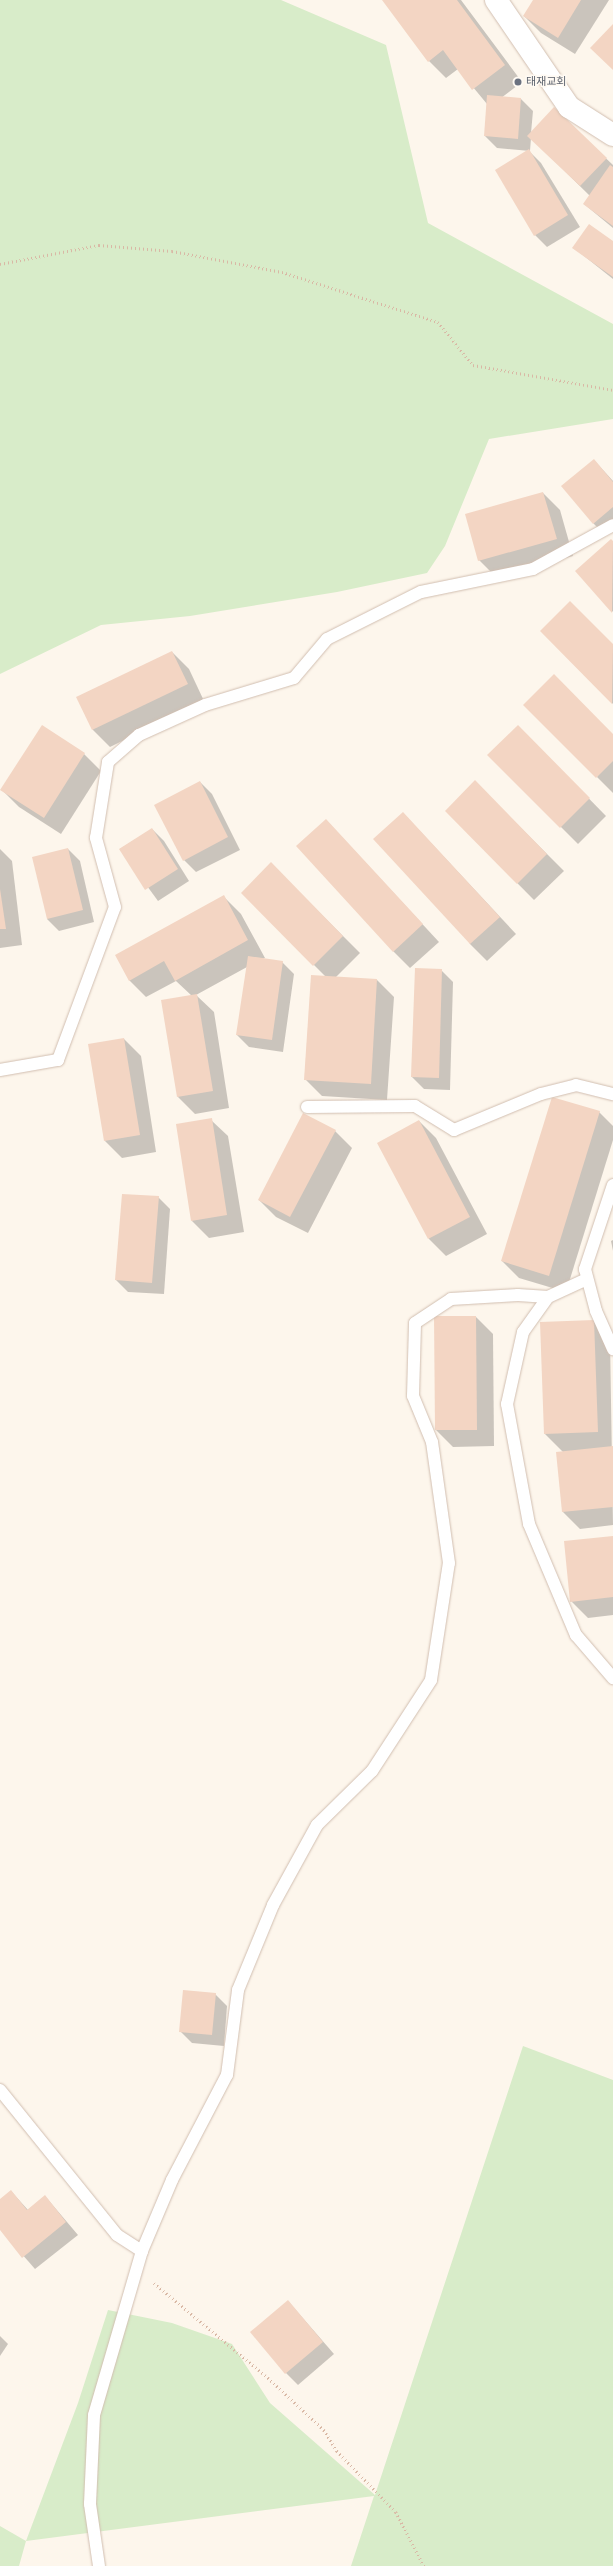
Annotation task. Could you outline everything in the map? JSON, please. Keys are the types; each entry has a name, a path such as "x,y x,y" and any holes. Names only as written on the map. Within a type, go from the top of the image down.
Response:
{"street":[{"path":"496,0 569,107 613,135"}],"lane":[{"path":"0,1070 58,1060 115,907 96,838 108,762 140,735 190,712 294,678 328,639 421,592 533,569 613,525"},
{"path":"307,1107 416,1106 454,1130 541,1094 576,1085 613,1094"},
{"path":"613,1185 585,1270 596,1311 613,1349"},
{"path":"99,2566 90,2504 94,2415 137,2274 142,2251 172,2180 228,2076 238,1990 273,1904 317,1825 372,1771 431,1680 449,1563 432,1442 413,1396 415,1323 451,1299 518,1295 548,1297 587,1279"},
{"path":"548,1297 523,1332 508,1404 529,1524 576,1635 613,1678"},
{"path":"0,2090 117,2235 142,2251"}],"path":[{"path":"0,264 99,245 172,251 282,272 438,322 473,365 613,390"},
{"path":"137,2274 163,2288 324,2430 337,2451 396,2512 424,2566"}],"green space":[{"path":"0,0 281,0 386,45 428,223 613,324 613,419 489,439 445,546 427,573 337,592 190,616 101,625 0,674"},
{"path":"523,2046 613,2080 613,2566 351,2566 374,2496 26,2541 78,2403 108,2310 172,2323 232,2344 270,2403 375,2495"},
{"path":"0,2526 26,2541 19,2566 0,2566"}],"building":[{"path":"382,0 457,0 505,65 472,90 443,50 428,62"},
{"path":"533,0 581,0 558,38 523,16"},
{"path":"613,24 613,70 590,48"},
{"path":"487,95 521,98 518,139 484,136"},
{"path":"554,107 607,158 580,186 527,136"},
{"path":"529,149 568,215 534,236 495,170"},
{"path":"610,165 613,167 613,226 583,204"},
{"path":"589,224 613,241 613,277 572,248"},
{"path":"594,459 613,482 613,507 593,524 561,486"},
{"path":"543,492 557,539 478,561 465,514"},
{"path":"611,539 613,541 612,613 575,571"},
{"path":"570,601 613,644 612,704 540,631"},
{"path":"172,651 188,684 92,730 76,697"},
{"path":"554,674 613,734 613,761 596,778 523,705"},
{"path":"42,725 85,753 44,818 0,790"},
{"path":"518,725 590,798 560,828 487,755"},
{"path":"475,780 547,854 517,884 445,811"},
{"path":"200,781 228,837 183,861 154,805"},
{"path":"403,812 500,917 470,944 373,839"},
{"path":"326,819 423,924 393,952 296,846"},
{"path":"152,828 178,869 145,890 119,849"},
{"path":"68,848 83,910 47,919 32,857"},
{"path":"271,862 343,936 313,966 241,893"},
{"path":"0,889 6,929 0,929"},
{"path":"224,895 248,940 175,981 164,961 129,981 115,955"},
{"path":"248,956 283,961 272,1040 236,1035"},
{"path":"415,968 442,969 439,1078 411,1077"},
{"path":"311,975 377,979 371,1084 304,1080"},
{"path":"197,994 213,1091 177,1097 161,1000"},
{"path":"124,1038 140,1135 104,1141 88,1044"},
{"path":"552,1097 600,1111 549,1276 501,1261"},
{"path":"303,1113 336,1130 290,1217 258,1200"},
{"path":"212,1118 227,1215 191,1221 176,1124"},
{"path":"419,1120 470,1217 428,1239 377,1143"},
{"path":"122,1194 159,1196 152,1283 115,1280"},
{"path":"434,1316 476,1316 477,1430 435,1430"},
{"path":"594,1320 598,1432 544,1434 540,1322"},
{"path":"613,1446 613,1507 562,1512 556,1452"},
{"path":"613,1536 613,1597 570,1602 564,1541"},
{"path":"183,1990 216,1993 212,2035 179,2032"},
{"path":"11,2190 27,2210 45,2195 66,2222 22,2258 0,2230 0,2199"},
{"path":"288,2300 323,2342 285,2374 250,2332"}],"place":[{"name":"태재교회","path":"518,82"}]}
